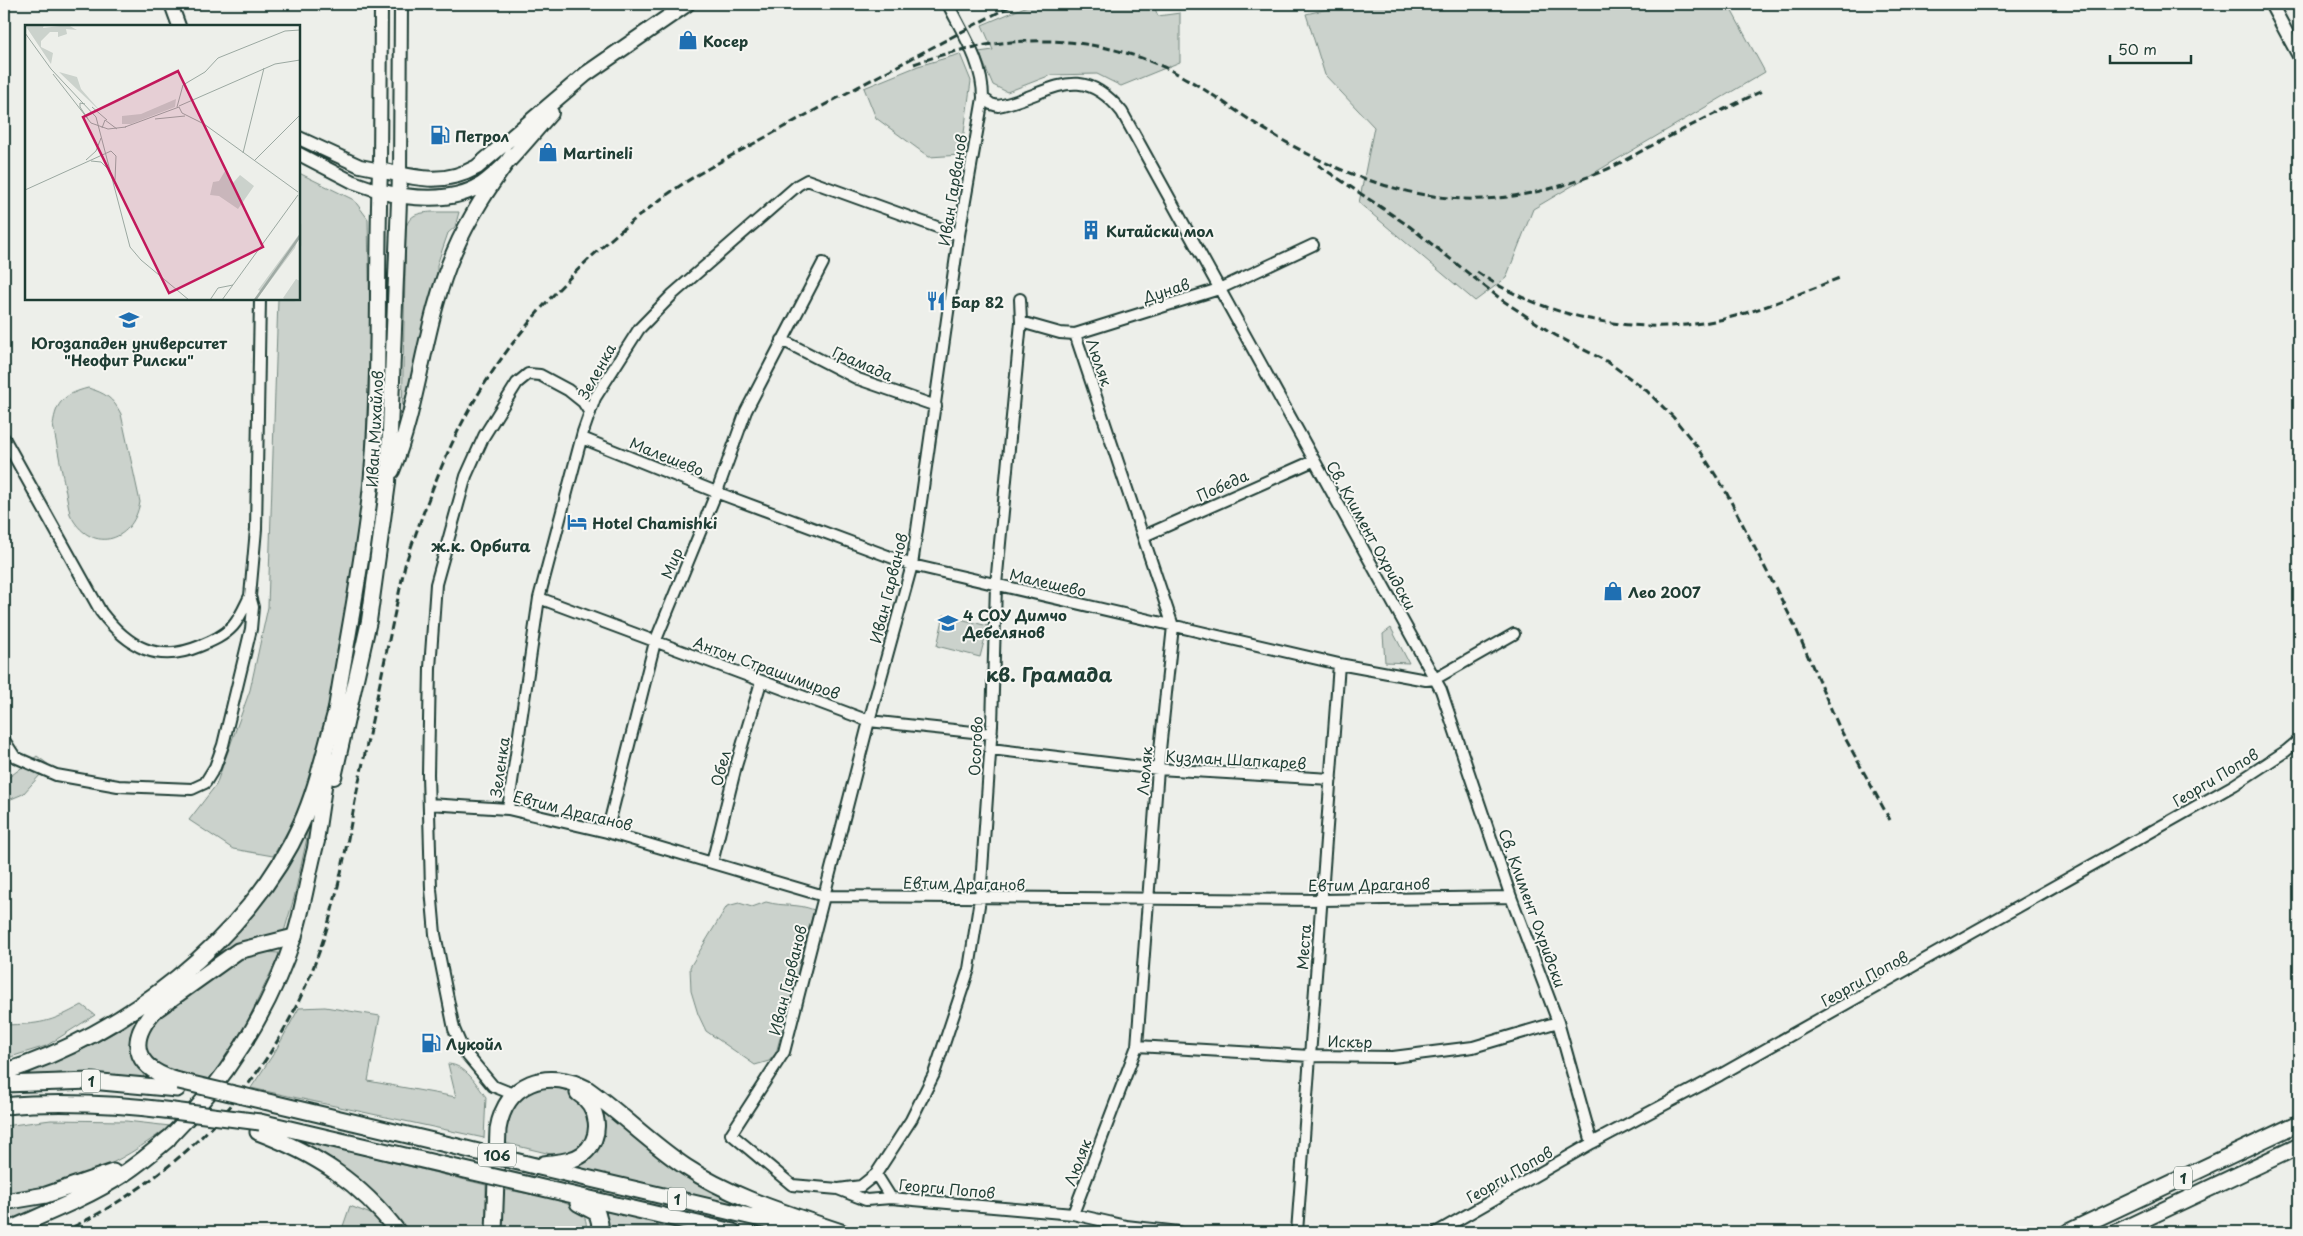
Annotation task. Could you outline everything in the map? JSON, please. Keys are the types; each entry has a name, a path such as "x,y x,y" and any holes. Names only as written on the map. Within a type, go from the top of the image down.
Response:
{"main road":[{"path":"380,170 436,180 452,178 467,173 477,167 586,74 687,4"},
{"path":"379,191 400,196 454,195 482,184 512,155 586,74"},
{"path":"388,484 401,449 434,317 453,254 486,191 512,155"},
{"name":"Иван Михайлов","path":"315,848 336,712 353,619 371,484 378,323 380,170"},
{"name":"Иван Михайлов","path":"168,1139 214,1087 247,1038 273,989 294,937 335,775 369,621 388,484 400,175"},
{"path":"4,1072 27,1065 84,1040 139,1006 205,954 242,917 277,871 302,823 336,712"},
{"path":"178,1085 146,1065 138,1047 138,1038 154,1011 227,957 248,947 294,937"},
{"path":"535,1166 563,1161 583,1154 595,1134 597,1123 592,1104 584,1096 558,1080"},
{"path":"513,1094 533,1082 558,1080 576,1084 587,1089 667,1154 708,1180 754,1202 841,1232"},
{"name":"1","path":"4,1084 91,1082 178,1085 264,1102 819,1232"},
{"name":"106","path":"495,1228 498,1129 504,1106 513,1094"},
{"name":"1","path":"4,1106 68,1102 102,1103 173,1111 452,1167 733,1232"},
{"name":"1","path":"2068,1232 2299,1123"},
{"path":"259,1127 339,1172 374,1204 398,1232"},
{"path":"4,1202 46,1195 117,1170 168,1139"},
{"path":"4,1232 104,1186 142,1161 168,1139"},
{"name":"1","path":"2117,1232 2299,1146"},
{"path":"534,1186 592,1209 599,1218 598,1232"}],"street":[{"path":"171,4 178,25"},
{"name":"Иван Михайлов","path":"380,170 381,4"},
{"name":"Иван Михайлов","path":"400,175 401,4"},
{"name":"Иван Гарванов","path":"730,1134 784,1052 869,721 912,565 959,235 983,84 971,48 948,4"},
{"path":"2271,4 2299,56"},
{"name":"Св. Климент Охридски","path":"982,98 998,106 1060,85 1086,85 1103,93 1122,112 1313,461 1442,690 1512,897 1558,1022 1592,1143"},
{"path":"300,138 351,162 380,170"},
{"path":"300,155 353,182 379,191"},
{"name":"Зеленка","path":"508,809 539,598 582,438 595,398 614,371 636,333 673,294 723,249 798,184 807,180 959,235"},
{"name":"Дунав","path":"1021,322 1060,333 1075,334 1219,289 1314,245"},
{"name":"Мир","path":"607,832 655,642 716,492 746,411 823,263"},
{"name":"Осогово","path":"876,1174 911,1120 934,1074 970,969 980,899 992,734 996,585 1021,322 1020,299"},
{"path":"4,740 15,757 56,775 118,786 192,789 205,783 223,745 251,629 253,607 250,596 256,529 260,300"},
{"name":"Люляк","path":"1073,1214 1137,1046 1150,899 1158,769 1173,626 1075,334"},
{"name":"Грамада","path":"782,340 858,379 936,406"},
{"path":"513,1094 493,1086 463,1050 454,1029 435,934 431,889 429,804 430,668 436,584 466,476 484,436 517,383 528,374 540,374 561,385 583,402 590,413"},
{"path":"4,438 101,612 111,626 133,644 146,650 172,654 184,653 199,647 225,634 234,625 250,596"},
{"name":"Малешево","path":"582,438 716,492 912,565 1340,664 1426,680 1435,679"},
{"name":"Победа","path":"1144,536 1313,461"},
{"name":"Антон Страшимиров","path":"539,598 869,721 992,734"},
{"path":"1435,679 1514,634"},
{"name":"Места","path":"1297,1232 1340,664"},
{"name":"Обел","path":"712,863 736,766 761,682"},
{"name":"Георги Попов","path":"1437,1232 1592,1143 1780,1042 2234,785 2286,751 2299,740"},
{"name":"Кузман Шапкарев","path":"991,749 1158,769 1331,779"},
{"name":"Евтим Драганов","path":"429,804 508,809 607,832 824,896 980,899 1322,900 1512,897"},
{"name":"Искър","path":"1137,1046 1310,1056 1393,1057 1473,1046 1558,1022"},
{"name":"Георги Попов","path":"730,1134 792,1185 838,1189 866,1200 891,1198 1073,1214 1126,1226 1179,1232"},
{"path":"838,1189 861,1186 876,1174 891,1198"}],"shaded area":[{"path":"1032,4 1153,4 1158,16 1180,13 1180,62 1121,86 1097,74 1051,75 1007,92 993,85 979,52 993,50 982,25"},
{"path":"1350,4 1425,4 1427,9 1438,4 1728,4 1765,72 1533,209 1506,278 1475,301 1359,203 1374,127 1325,75 1306,14"},
{"path":"960,54 971,81 961,155 929,157 876,118 864,88 918,66"},
{"path":"300,173 354,200 368,219 370,326 365,467 352,593 318,771 294,820 273,856 233,849 189,820 216,785 250,690 268,607 278,300 300,300"},
{"path":"432,212 459,212 455,227 448,233 437,265 437,281 421,334 402,418 406,227 410,219 416,215"},
{"path":"88,388 108,397 121,414 140,502 136,516 129,527 120,535 110,539 99,539 88,535 78,527 70,514 53,425 59,404 73,393"},
{"path":"944,615 988,626 980,657 937,646"},
{"path":"1391,628 1409,663 1385,662 1383,634"},
{"path":"37,756 49,765 23,794 4,802 4,781"},
{"path":"305,830 307,830 307,838 294,898 283,935 232,947 219,954 141,1018 134,1058 144,1076 142,1078 60,1073 4,1079 4,1076 46,1065 90,1046 126,1026 164,998 210,959 243,924"},
{"path":"766,902 802,906 814,910 776,1053 769,1061 755,1065 706,1031 698,1014 691,991 690,967 727,906 739,903 752,907"},
{"path":"260,952 280,953 247,1022 211,1081 162,1072 143,1049 145,1030 157,1018 230,960"},
{"path":"82,1005 95,1015 46,1046 4,1059 4,1025 27,1024 53,1019"},
{"path":"325,1007 380,1016 368,1081 456,1097 448,1064 465,1071 486,1097 484,1138 251,1088 276,1050 299,1008"},
{"path":"556,1087 569,1092 584,1104 590,1126 586,1139 579,1148 559,1156 505,1143 509,1120 518,1103 533,1091"},
{"path":"601,1109 751,1208 573,1167 591,1156 601,1145 604,1130"},
{"path":"51,1120 126,1121 170,1126 131,1153 92,1173 28,1193 4,1197 4,1126"},
{"path":"298,1139 486,1185 486,1232 409,1232 385,1205 358,1181"},
{"path":"502,1189 541,1196 570,1205 580,1212 586,1221 585,1232 501,1232"},
{"path":"70,1194 5,1223 4,1224 4,1207"},
{"path":"350,1206 376,1216 384,1232 341,1232"},
{"path":"603,1208 697,1229 673,1232 605,1232 606,1216"}],"railway":[{"path":"63,1232 107,1209 147,1182 185,1152 219,1119 249,1083 276,1044 299,1001 318,955 337,892 405,565 450,447 487,380 528,323 576,271 602,247 671,192 701,172 1014,4"},
{"path":"914,64 944,54 1006,43 1037,41 1099,46 1129,54 1174,72 1296,148 1353,174 1413,193 1444,198 1476,199 1507,197 1534,192 1561,186 1587,177 1612,167 1764,90"},
{"path":"1318,165 1409,226 1502,300 1555,335 1608,362 1647,391 1673,417 1699,449 1725,490 1793,622 1839,727 1890,820"},
{"path":"1477,272 1506,289 1537,303 1570,314 1604,322 1638,326 1672,326 1706,322 1739,315 1842,277"}],"place":[{"name":"Косер","path":"688,40"},
{"name":"Петрол","path":"440,135"},
{"name":"Martineli","path":"548,152"},
{"name":"Китайски мол","path":"1091,230"},
{"name":"Бар 82","path":"936,301"},
{"name":"Югозападен университет \"Неофит Рилски\"","path":"129,320"},
{"name":"Hotel Chamishki","path":"577,522"},
{"name":"Лео 2007","path":"1613,591"},
{"name":"4 СОУ Димчо Дебелянов","path":"948,623"},
{"name":"Лукойл","path":"431,1043"}],"district":[{"name":"ж.к. Орбита","path":"481,545"},
{"name":"кв. Грамада","path":"1049,674"}]}
